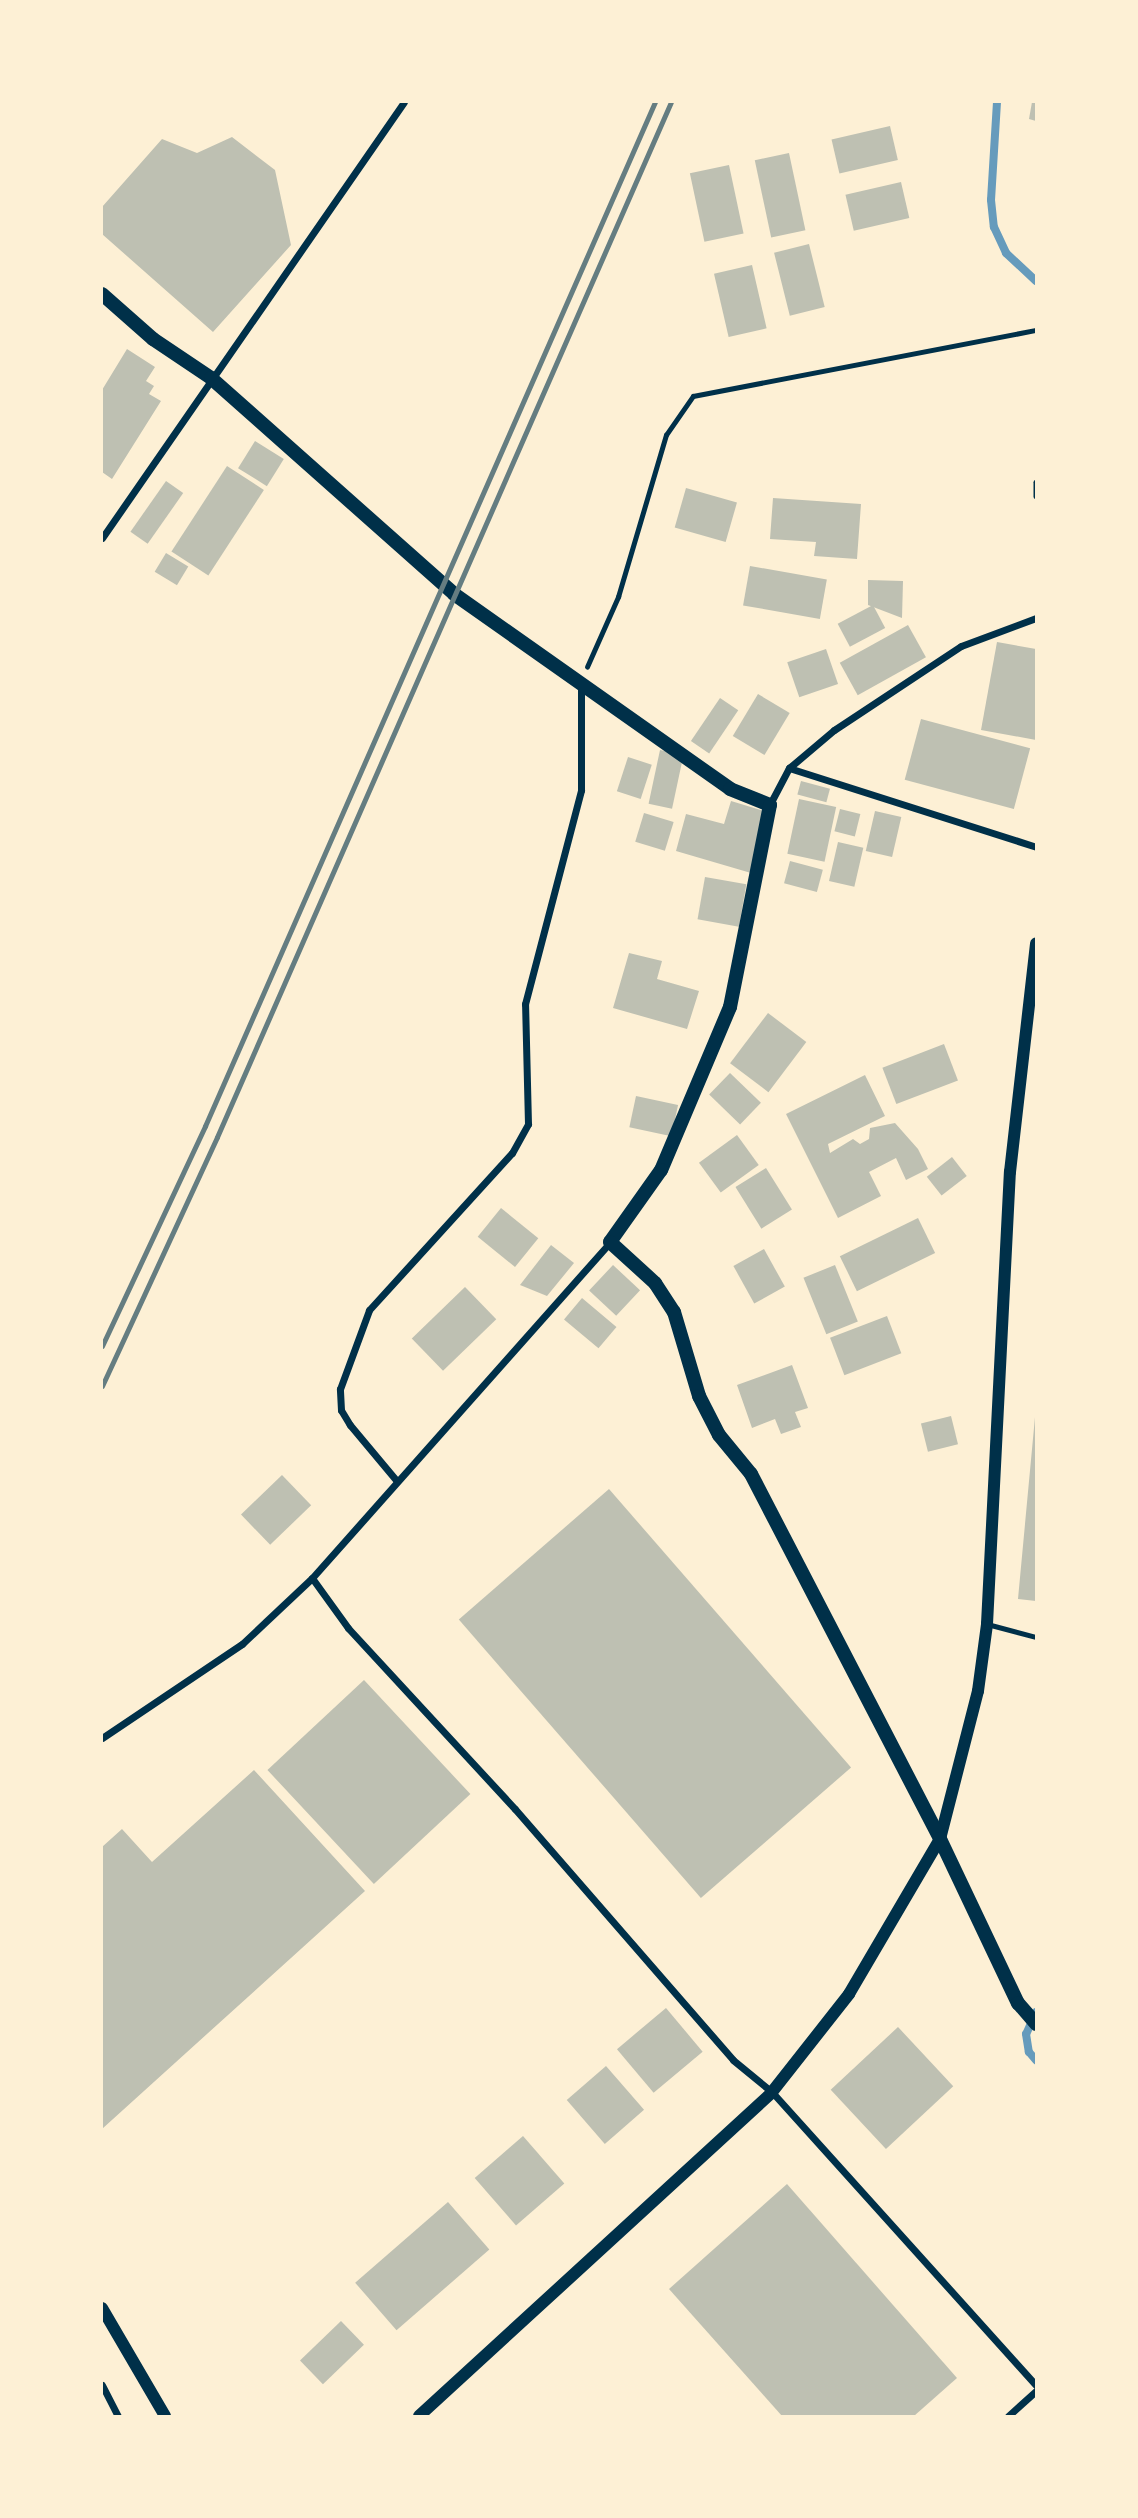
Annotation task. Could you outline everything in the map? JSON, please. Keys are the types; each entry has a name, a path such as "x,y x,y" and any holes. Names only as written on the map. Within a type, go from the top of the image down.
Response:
{"main road":[{"path":"102,294 153,338 211,378 454,594 581,680 730,789 770,805 730,1007 661,1170 610,1242 655,1283 674,1312 699,1396 719,1435 751,1474 940,1839 1018,2003 1037,2024"}],"street":[{"path":"102,538 404,102"},
{"path":"770,805 789,768 834,730 961,646 1037,618"},
{"path":"397,1480 349,1425 341,1410 340,1389 369,1310 512,1153 528,1124 525,1004 581,790 581,680"},
{"path":"789,768 1037,846"},
{"path":"419,2417 772,2092 849,1994 940,1839 978,1691 987,1624 1010,1172 1037,943"},
{"path":"102,1738 242,1644 312,1578 397,1480 503,1368 610,1242"},
{"path":"312,1578 348,1628 515,1809 733,2060 772,2092 1037,2385"},
{"path":"102,2308 165,2417"},
{"path":"102,2385 118,2417"},
{"path":"1008,2417 1037,2391"}],"lane":[{"path":"987,1624 1037,1637"}],"path":[{"path":"581,680 618,597 666,435 693,396 1037,330"},
{"path":"1037,482 1037,496"}],"building":[{"path":"1032,102 1036,102 1036,121 1029,119"},
{"path":"890,126 898,160 839,174 832,139"},
{"path":"232,137 275,170 291,245 213,332 102,234 102,207 162,139 197,153"},
{"path":"789,153 805,230 771,238 755,160"},
{"path":"729,165 744,233 704,242 690,173"},
{"path":"901,182 909,218 854,231 845,195"},
{"path":"809,244 825,307 790,316 774,253"},
{"path":"752,265 767,328 729,337 714,274"},
{"path":"127,349 155,367 146,381 154,386 149,394 161,401 112,479 102,472 102,390"},
{"path":"255,441 284,459 267,486 238,468"},
{"path":"227,466 264,490 208,576 171,552"},
{"path":"166,481 183,493 148,544 130,532"},
{"path":"686,488 737,503 726,542 675,527"},
{"path":"773,498 861,504 857,559 814,556 816,542 770,539"},
{"path":"166,553 188,566 177,585 155,572"},
{"path":"750,566 827,580 820,619 743,605"},
{"path":"868,580 903,581 902,618 868,605"},
{"path":"873,605 885,628 850,647 838,624"},
{"path":"908,625 926,657 858,695 840,663"},
{"path":"997,642 1036,649 1036,740 981,730"},
{"path":"826,649 838,684 799,697 787,662"},
{"path":"758,694 790,713 764,755 733,736"},
{"path":"720,698 738,710 709,753 691,741"},
{"path":"921,719 1030,748 1014,809 905,780"},
{"path":"660,750 683,755 672,809 649,804"},
{"path":"628,757 652,765 641,799 617,791"},
{"path":"801,781 830,789 826,802 797,795"},
{"path":"799,799 836,807 825,862 787,854"},
{"path":"731,801 764,811 751,873 676,851 686,814 724,824"},
{"path":"840,809 860,814 855,836 834,831"},
{"path":"875,811 901,817 892,857 866,851"},
{"path":"644,813 674,822 665,851 635,842"},
{"path":"838,842 863,848 854,887 829,881"},
{"path":"790,861 823,870 817,892 784,883"},
{"path":"705,877 746,884 739,927 698,919"},
{"path":"629,953 662,961 657,979 699,991 687,1029 613,1008"},
{"path":"768,1013 806,1042 768,1092 730,1063"},
{"path":"944,1044 958,1080 896,1104 882,1068"},
{"path":"730,1073 761,1103 740,1124 709,1095"},
{"path":"865,1075 885,1116 828,1144 830,1153 853,1139 860,1144 869,1139 870,1128 895,1123 918,1149 928,1169 906,1180 896,1158 869,1172 881,1196 838,1218 786,1114"},
{"path":"636,1096 678,1105 671,1136 629,1127"},
{"path":"737,1135 759,1165 721,1193 699,1163"},
{"path":"952,1157 967,1176 942,1196 927,1177"},
{"path":"766,1168 792,1210 761,1229 735,1187"},
{"path":"501,1208 538,1238 515,1267 478,1237"},
{"path":"918,1218 935,1253 857,1291 840,1256"},
{"path":"551,1245 574,1263 547,1296 520,1285"},
{"path":"764,1249 785,1287 754,1304 733,1266"},
{"path":"613,1265 640,1290 616,1316 589,1291"},
{"path":"835,1265 858,1322 826,1334 803,1278"},
{"path":"465,1287 496,1319 443,1371 412,1338"},
{"path":"582,1298 616,1327 598,1348 564,1319"},
{"path":"887,1316 901,1353 844,1375 830,1338"},
{"path":"792,1365 808,1408 795,1412 801,1427 781,1434 775,1419 752,1428 737,1385"},
{"path":"951,1416 958,1444 928,1452 921,1423"},
{"path":"1036,1417 1036,1601 1018,1599"},
{"path":"282,1475 311,1505 270,1545 241,1515"},
{"path":"609,1489 851,1767 701,1898 459,1620"},
{"path":"364,1680 470,1794 374,1884 267,1770"},
{"path":"254,1770 365,1891 102,2129 102,1847 122,1829 152,1862"},
{"path":"666,2008 703,2052 654,2093 617,2049"},
{"path":"898,2027 953,2086 886,2149 831,2090"},
{"path":"606,2066 644,2110 605,2144 567,2100"},
{"path":"523,2136 564,2184 516,2226 475,2178"},
{"path":"787,2184 957,2378 914,2416 782,2416 669,2289"},
{"path":"448,2202 489,2250 397,2330 355,2283"},
{"path":"341,2321 364,2345 323,2384 300,2361"}],"waterway":[{"path":"997,102 991,200 994,227 1006,253 1036,281"},
{"path":"1036,2012 1026,2034 1029,2052 1036,2060"}],"railway":[{"path":"102,1346 205,1126 655,102"},
{"path":"102,1386 217,1137 671,102"}]}
